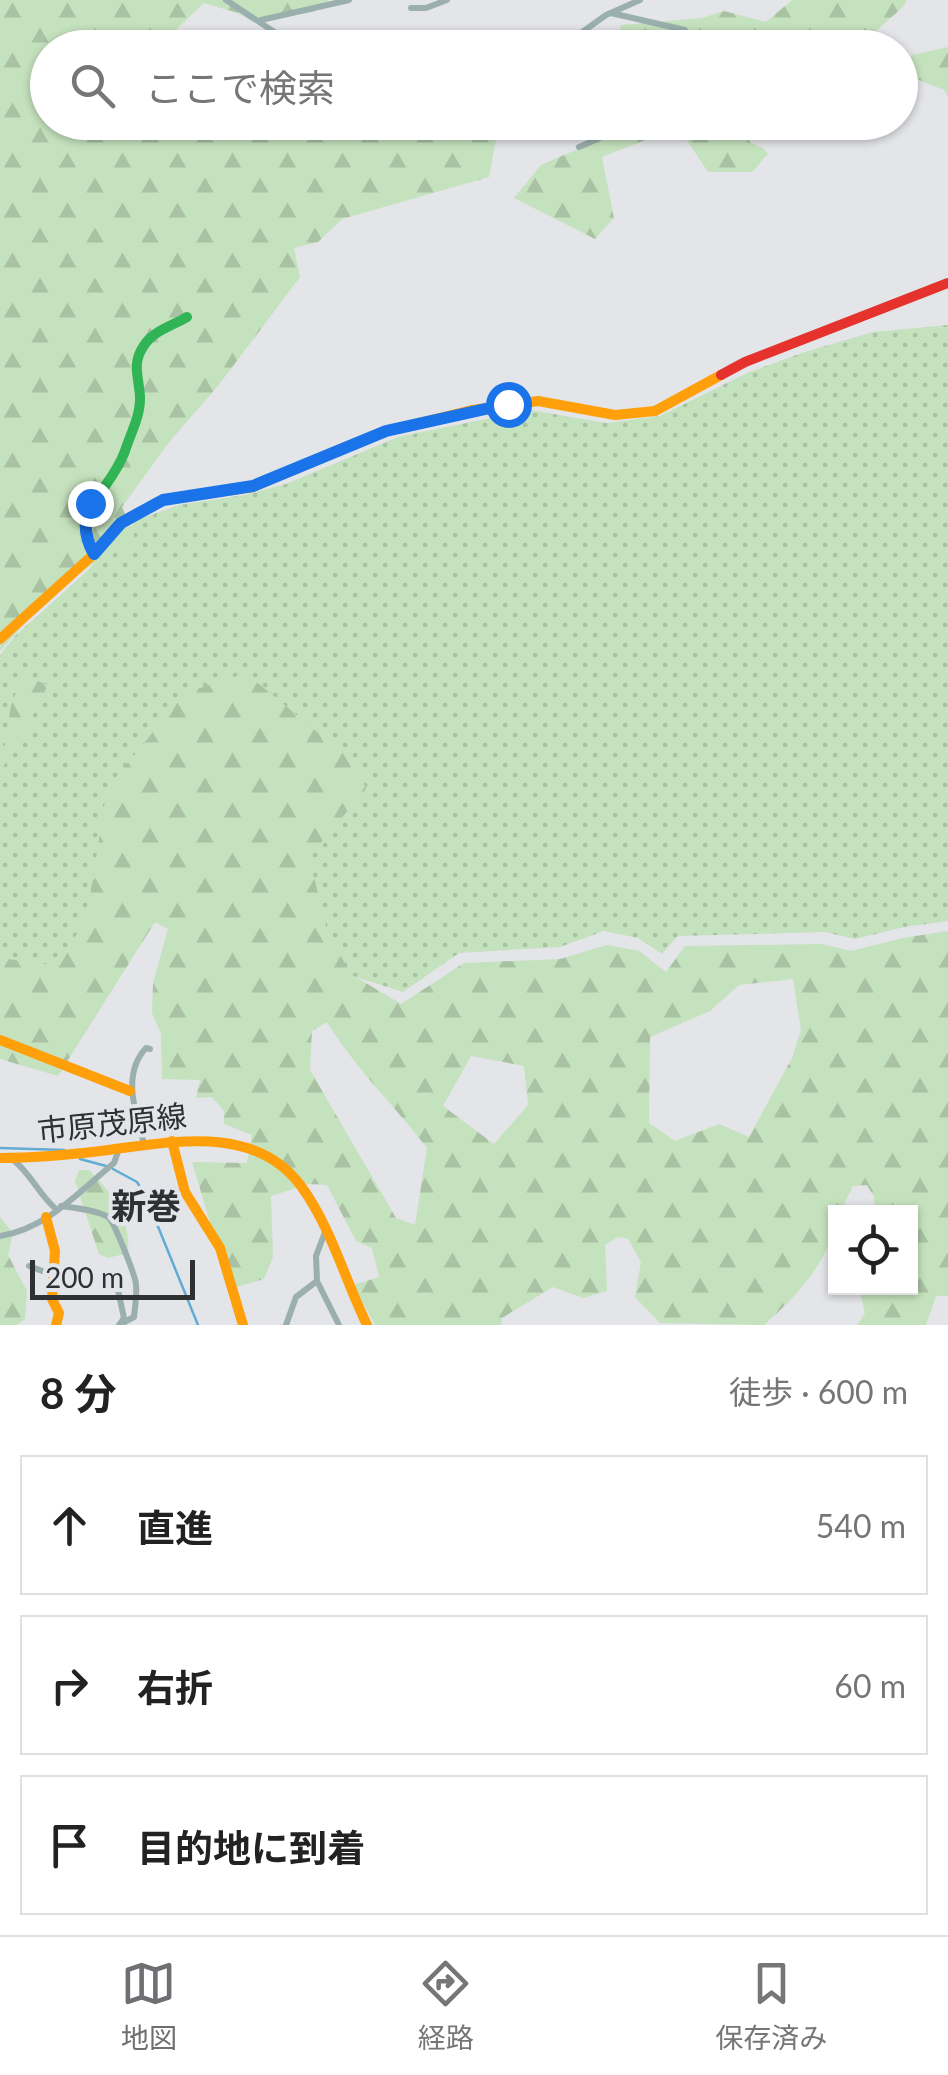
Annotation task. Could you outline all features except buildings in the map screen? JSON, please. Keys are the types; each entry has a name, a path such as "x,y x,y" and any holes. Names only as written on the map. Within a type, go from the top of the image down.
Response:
{"street":[{"path":"226,0 273,30"},
{"path":"260,20 349,0"},
{"path":"411,8 446,0"},
{"path":"587,30 630,2 640,0"},
{"path":"612,13 684,30"},
{"path":"579,147 595,140"},
{"path":"0,639 94,554 121,523 163,500 253,486 386,431 524,402 557,402 615,415 655,411 745,362 948,283"},
{"path":"94,554 84,519 90,503 114,477 137,414 140,397 134,379 138,355 150,336 188,317"},
{"path":"0,1040 130,1091"},
{"path":"144,1144 130,1091 142,1051 150,1048"},
{"name":"市原茂原線","path":"6,1158 215,1140 268,1156 299,1183 367,1325"},
{"path":"172,1141 185,1192 220,1248 244,1325"},
{"path":"0,1236 26,1231 46,1218 114,1163 119,1149"},
{"path":"6,1158 28,1173 36,1190 58,1208 94,1212 116,1224 123,1253 136,1279 134,1317 119,1325"},
{"path":"46,1218 55,1251 52,1300 59,1314 56,1325"},
{"path":"325,1232 316,1256 317,1280 339,1325"},
{"path":"29,1266 54,1275"},
{"path":"286,1325 296,1297 317,1280"},
{"path":"118,1290 124,1318 119,1325"}],"green space":[{"path":"0,0 329,0 314,12 253,22 204,3 176,30 30,30 30,140 496,140 489,177 342,219 318,242 294,248 300,277 122,507 134,534 134,546 76,575 0,651"},
{"path":"792,0 907,0 877,30 620,30 621,25 702,18 724,11 766,22"},
{"path":"948,47 948,97 944,90 918,80 918,54"},
{"path":"599,140 645,140 602,157 614,218 595,239 514,198 541,165"},
{"path":"687,140 749,140 768,154 752,172 708,172"},
{"path":"948,325 948,921 855,939 825,932 678,936 662,954 638,938 604,931 560,947 459,953 403,992 199,927 123,897 82,979 0,966 0,655 15,636 137,520 179,505 286,484 398,437 530,410 607,423 660,416 747,373 805,352 873,332"},
{"path":"246,673 317,732 351,751 366,789 309,857 328,934 351,974 401,1004 464,963 560,959 607,945 639,951 666,972 685,946 822,944 851,951 948,931 948,1296 936,1296 926,1325 857,1325 865,1313 862,1295 918,1295 918,1205 875,1205 867,1185 853,1186 844,1205 828,1205 828,1246 821,1260 800,1289 764,1325 660,1323 635,1297 641,1262 628,1239 618,1237 605,1245 607,1291 583,1298 553,1287 502,1318 501,1325 375,1325 353,1285 379,1277 372,1248 356,1241 327,1185 309,1184 271,1196 273,1257 264,1279 230,1289 192,1162 247,1163 252,1135 224,1124 224,1111 212,1097 196,1098 200,1080 162,1079 161,1034 152,1013 153,983 168,929 155,922 58,1076 0,1059 0,958 54,965 80,930 90,896 107,788 185,693","holes":["793,979 801,1030 792,1058 749,1137 719,1124 675,1141 649,1123 650,1037 710,1011 739,985","327,1022 362,1071 427,1148 415,1225 396,1218 310,1070 312,1031","471,1056 524,1066 528,1105 494,1144 443,1106"]},
{"path":"23,675 48,685 0,772 0,749 5,745 11,705"},
{"path":"79,1170 89,1170 112,1197 123,1218 128,1253 108,1258 99,1254 75,1181"},
{"path":"0,1217 13,1233 8,1255 27,1291 25,1319 17,1325 0,1325"}],"waterway":[{"path":"0,1148 64,1150"},
{"path":"80,1159 106,1166"},
{"path":"113,1169 137,1182 146,1197 198,1325"}],"traffic: fast":[{"path":"94,554 88,538 89,512 118,466 137,419 139,354 152,337 187,317"}],"traffic: slow":[{"path":"0,639 94,554 121,523 163,500 253,487 386,431 472,410 538,401 615,415 655,411 721,375"},
{"path":"0,1040 130,1091"},
{"path":"172,1141 185,1192 220,1248 243,1325"},
{"path":"0,1158 181,1142 235,1145 259,1152 282,1166 312,1202 367,1325"},
{"path":"46,1217 55,1251 52,1299 59,1313 56,1325"}],"traffic: jam":[{"path":"721,375 745,362 948,283"}],"district":[{"name":"新巻","path":"146,1207"}],"route":[{"path":"90,503 84,519 85,532 94,554 121,523 163,500 253,486 386,431 508,404"}]}
